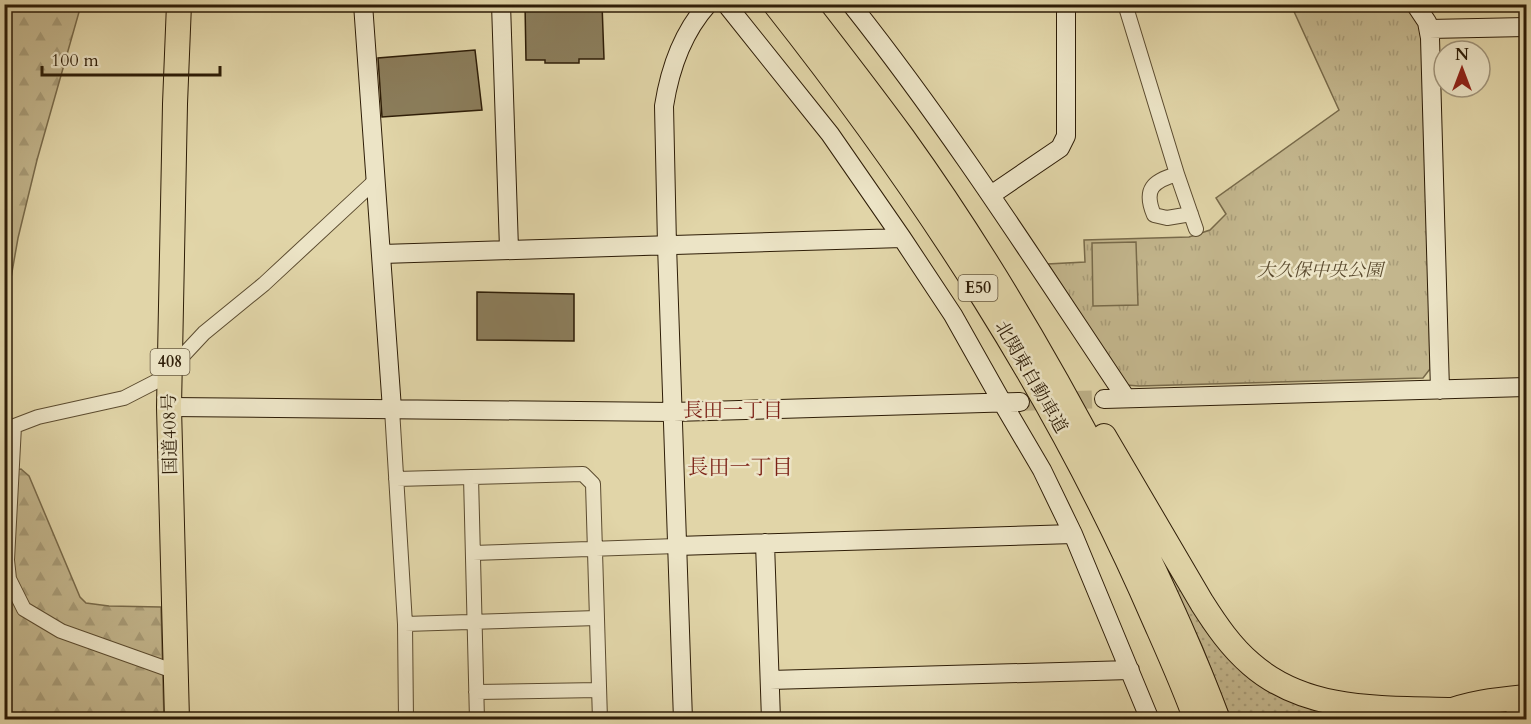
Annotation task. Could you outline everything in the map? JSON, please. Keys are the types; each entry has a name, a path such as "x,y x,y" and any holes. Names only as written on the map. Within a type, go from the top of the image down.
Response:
{"highway":[{"name":"国道408号","path":"177,720 169,407 179,4"},
{"name":"北関東自動車道","path":"775,4 825,68 938,224 1002,326 1050,408 1097,498 1143,594 1196,720"},
{"name":"北関東自動車道","path":"801,4 903,138 956,215 1020,316 1075,413 1128,514 1186,642 1218,720"},
{"path":"956,215 1028,313 1083,400 1202,603 1220,630 1252,665 1288,688 1310,697 1336,703 1367,707 1453,710"},
{"path":"1143,594 1158,655 1186,720"},
{"path":"1429,720 1481,702 1527,697"},
{"path":"1515,720 1527,718"}],"street":[{"path":"363,4 382,254 405,624 406,720"},
{"path":"501,4 509,249"},
{"path":"683,720 664,106 673,64 697,17 708,4"},
{"path":"726,4 830,134 1011,402 1073,534 1150,720"},
{"path":"851,4 895,60 991,195 1126,398"},
{"path":"991,195 1060,148 1066,136 1066,4"},
{"path":"1125,4 1196,229"},
{"path":"1415,4 1429,29 1440,390"},
{"path":"1429,29 1527,27"},
{"path":"1177,174 1154,183 1149,192 1150,205 1154,215 1167,218 1191,214"},
{"path":"176,672 61,631 24,609 9,579 7,560 9,428 38,417 124,398 161,379 204,333 264,284 376,180"},
{"path":"382,254 902,238"},
{"path":"1104,399 1527,387"},
{"path":"169,407 673,412 1011,402"},
{"path":"396,479 583,474 593,484 600,720"},
{"path":"471,477 477,720"},
{"path":"472,553 1073,534"},
{"path":"765,543 771,720"},
{"path":"405,624 597,618"},
{"path":"770,680 1130,670"},
{"path":"476,692 599,690"}],"green space":[{"path":"5,4 81,5 37,160 18,238 5,312"},
{"name":"大久保中央公園","path":"1291,5 1408,5 1424,32 1430,369 1423,378 1126,385 1048,264 1085,262 1084,240 1189,237 1210,230 1226,214 1216,198 1339,110"},
{"path":"1136,242 1138,305 1093,306 1092,243"},
{"path":"21,469 29,476 80,597 86,603 161,607 164,719 5,719 4,472"},
{"path":"1147,529 1243,667 1382,720 1231,719 1202,646"}],"building":[{"path":"525,4 602,4 604,59 579,59 579,63 545,63 545,60 526,60"},
{"path":"475,50 482,110 382,117 378,58"},
{"path":"477,292 574,294 574,341 477,340"}],"tunnel":[{"path":"1020,402 1104,399"}],"district":[{"name":"長田一丁目","path":"733,410"},
{"name":"長田一丁目","path":"740,467"}]}
